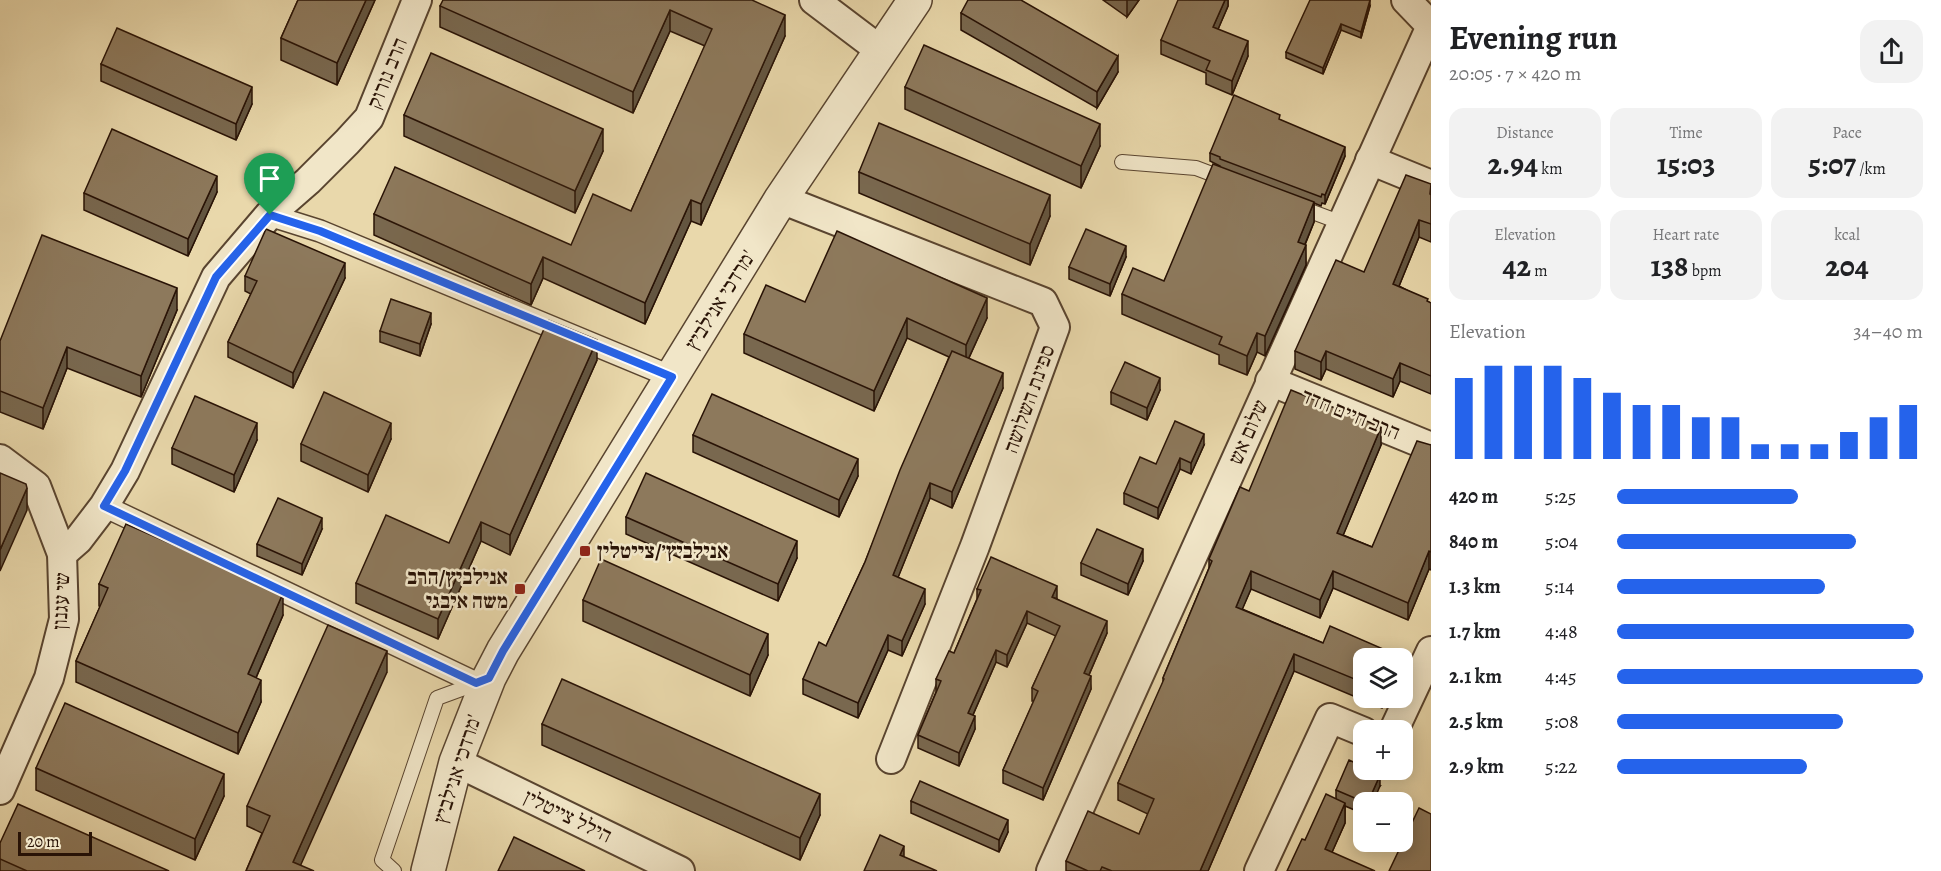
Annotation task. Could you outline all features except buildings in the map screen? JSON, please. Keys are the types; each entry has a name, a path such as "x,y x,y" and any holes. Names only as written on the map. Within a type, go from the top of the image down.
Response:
{"street":[{"name":"הרב נורוק","path":"62,554 78,540 104,506 125,471 216,277 270,215 308,181 369,118 417,0"},
{"path":"814,0 880,50"},
{"name":"מרדכי אנילביץ'","path":"428,871 456,762 483,681 782,199 915,0"},
{"name":"שלום אש","path":"1052,871 1431,26 1406,0"},
{"path":"1370,160 1431,185"},
{"name":"ספינת השלושה","path":"782,199 1043,302 1055,327 975,546 891,759"},
{"path":"270,215 320,231 672,377"},
{"name":"הרב חיים חדד","path":"1270,381 1431,447"},
{"name":"שי עגנון","path":"0,459 36,486 62,554 64,619 49,678 0,790"},
{"path":"104,506 483,681"},
{"path":"1399,720 1431,651"},
{"path":"1259,871 1330,718 1353,727"},
{"name":"הילל צייטלין","path":"456,762 680,871"}],"lane":[{"path":"1122,162 1196,168 1238,184"},
{"path":"1290,204 1342,223"},
{"path":"394,871 382,860 437,698 483,681"}],"place":[{"name":"אנילביץ׳/צייטלין","path":"585,551"},
{"name":"אנילביץ/הרב משה איבגי","path":"520,589"}],"route":[{"path":"270,215 320,231 672,377 503,651 489,678 476,683 104,506 125,471 216,277 270,215"}]}
